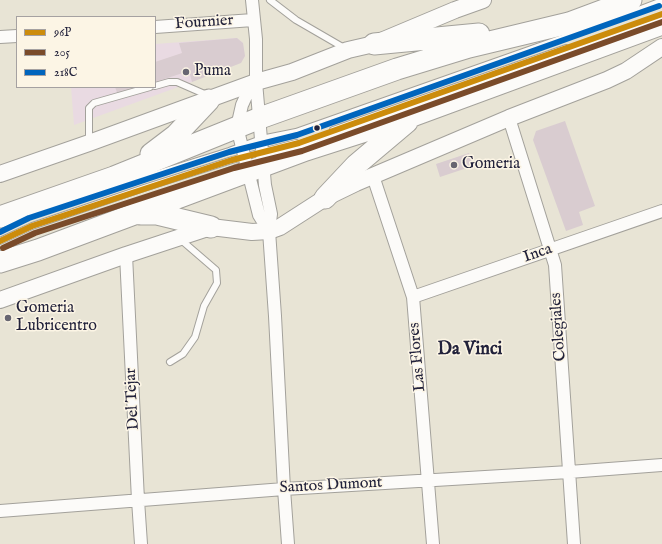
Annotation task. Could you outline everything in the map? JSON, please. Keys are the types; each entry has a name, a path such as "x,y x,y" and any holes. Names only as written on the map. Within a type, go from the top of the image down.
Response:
{"highway":[{"path":"0,262 38,250 134,214 249,153 260,118 404,66 469,47 569,23 631,0"},
{"path":"374,44 420,41 569,23"},
{"path":"0,217 114,177 249,153 306,150 415,116 662,24"},
{"path":"114,177 145,159 176,135 211,99"},
{"path":"325,198 356,166 415,116"},
{"path":"134,214 157,214 211,227"}],"street":[{"path":"249,153 261,139 256,82 256,39 252,0"},
{"path":"0,174 256,82 292,72 348,50 374,44 455,5 483,0"},
{"name":"Fournier","path":"156,26 253,20"},
{"path":"0,37 16,36"},
{"path":"0,300 126,255 211,227 252,232 269,231 280,227 325,198 509,118 607,80 635,65 662,47"},
{"path":"256,82 247,94 242,105 258,215 269,231"},
{"name":"Colegiales","path":"509,118 555,265 574,544"},
{"path":"249,153 265,185 271,214 269,231 288,544"},
{"name":"Las Flores","path":"373,176 413,297 433,544"},
{"name":"Inca","path":"413,297 662,211"},
{"name":"Del Tejar","path":"126,255 141,544"},
{"name":"Santos Dumont","path":"0,511 284,489 569,472 662,464"}],"lane":[{"path":"270,0 296,20 348,50"},
{"path":"0,241 32,226 249,153 261,139 296,132 591,28 662,1"},
{"path":"0,226 40,210 249,153 299,143 662,14"},
{"path":"156,86 169,82 177,82 211,99"},
{"path":"89,143 89,108 94,103 146,88"},
{"path":"170,362 183,354 195,337 204,306 216,283 216,270 179,238"},
{"path":"0,258 38,250"}],"shaded area":[{"name":"Puma","path":"237,38 243,43 192,82 74,125 71,88 156,88 156,44"}],"building":[{"path":"237,38 243,43 245,56 241,63 192,82 189,71 156,82 156,62 182,53 179,43"},
{"path":"115,88 138,88 118,95"},
{"path":"565,121 595,206 579,212 583,225 566,231 533,140 536,131"},
{"name":"Gomeria","path":"469,153 473,166 440,177 436,164"}],"transit line":[{"name":"218C","path":"0,232 29,218 229,152 297,135 659,6"},
{"name":"96P","path":"0,241 32,226 232,160 299,143 662,14"},
{"name":"205","path":"3,248 35,233 234,168 302,151 662,22"}],"place":[{"name":"Puma","path":"186,72"},
{"name":"Gomeria","path":"454,165"},
{"name":"Gomeria Lubricentro","path":"8,318"}],"district":[{"name":"Da Vinci","path":"470,350"}]}
